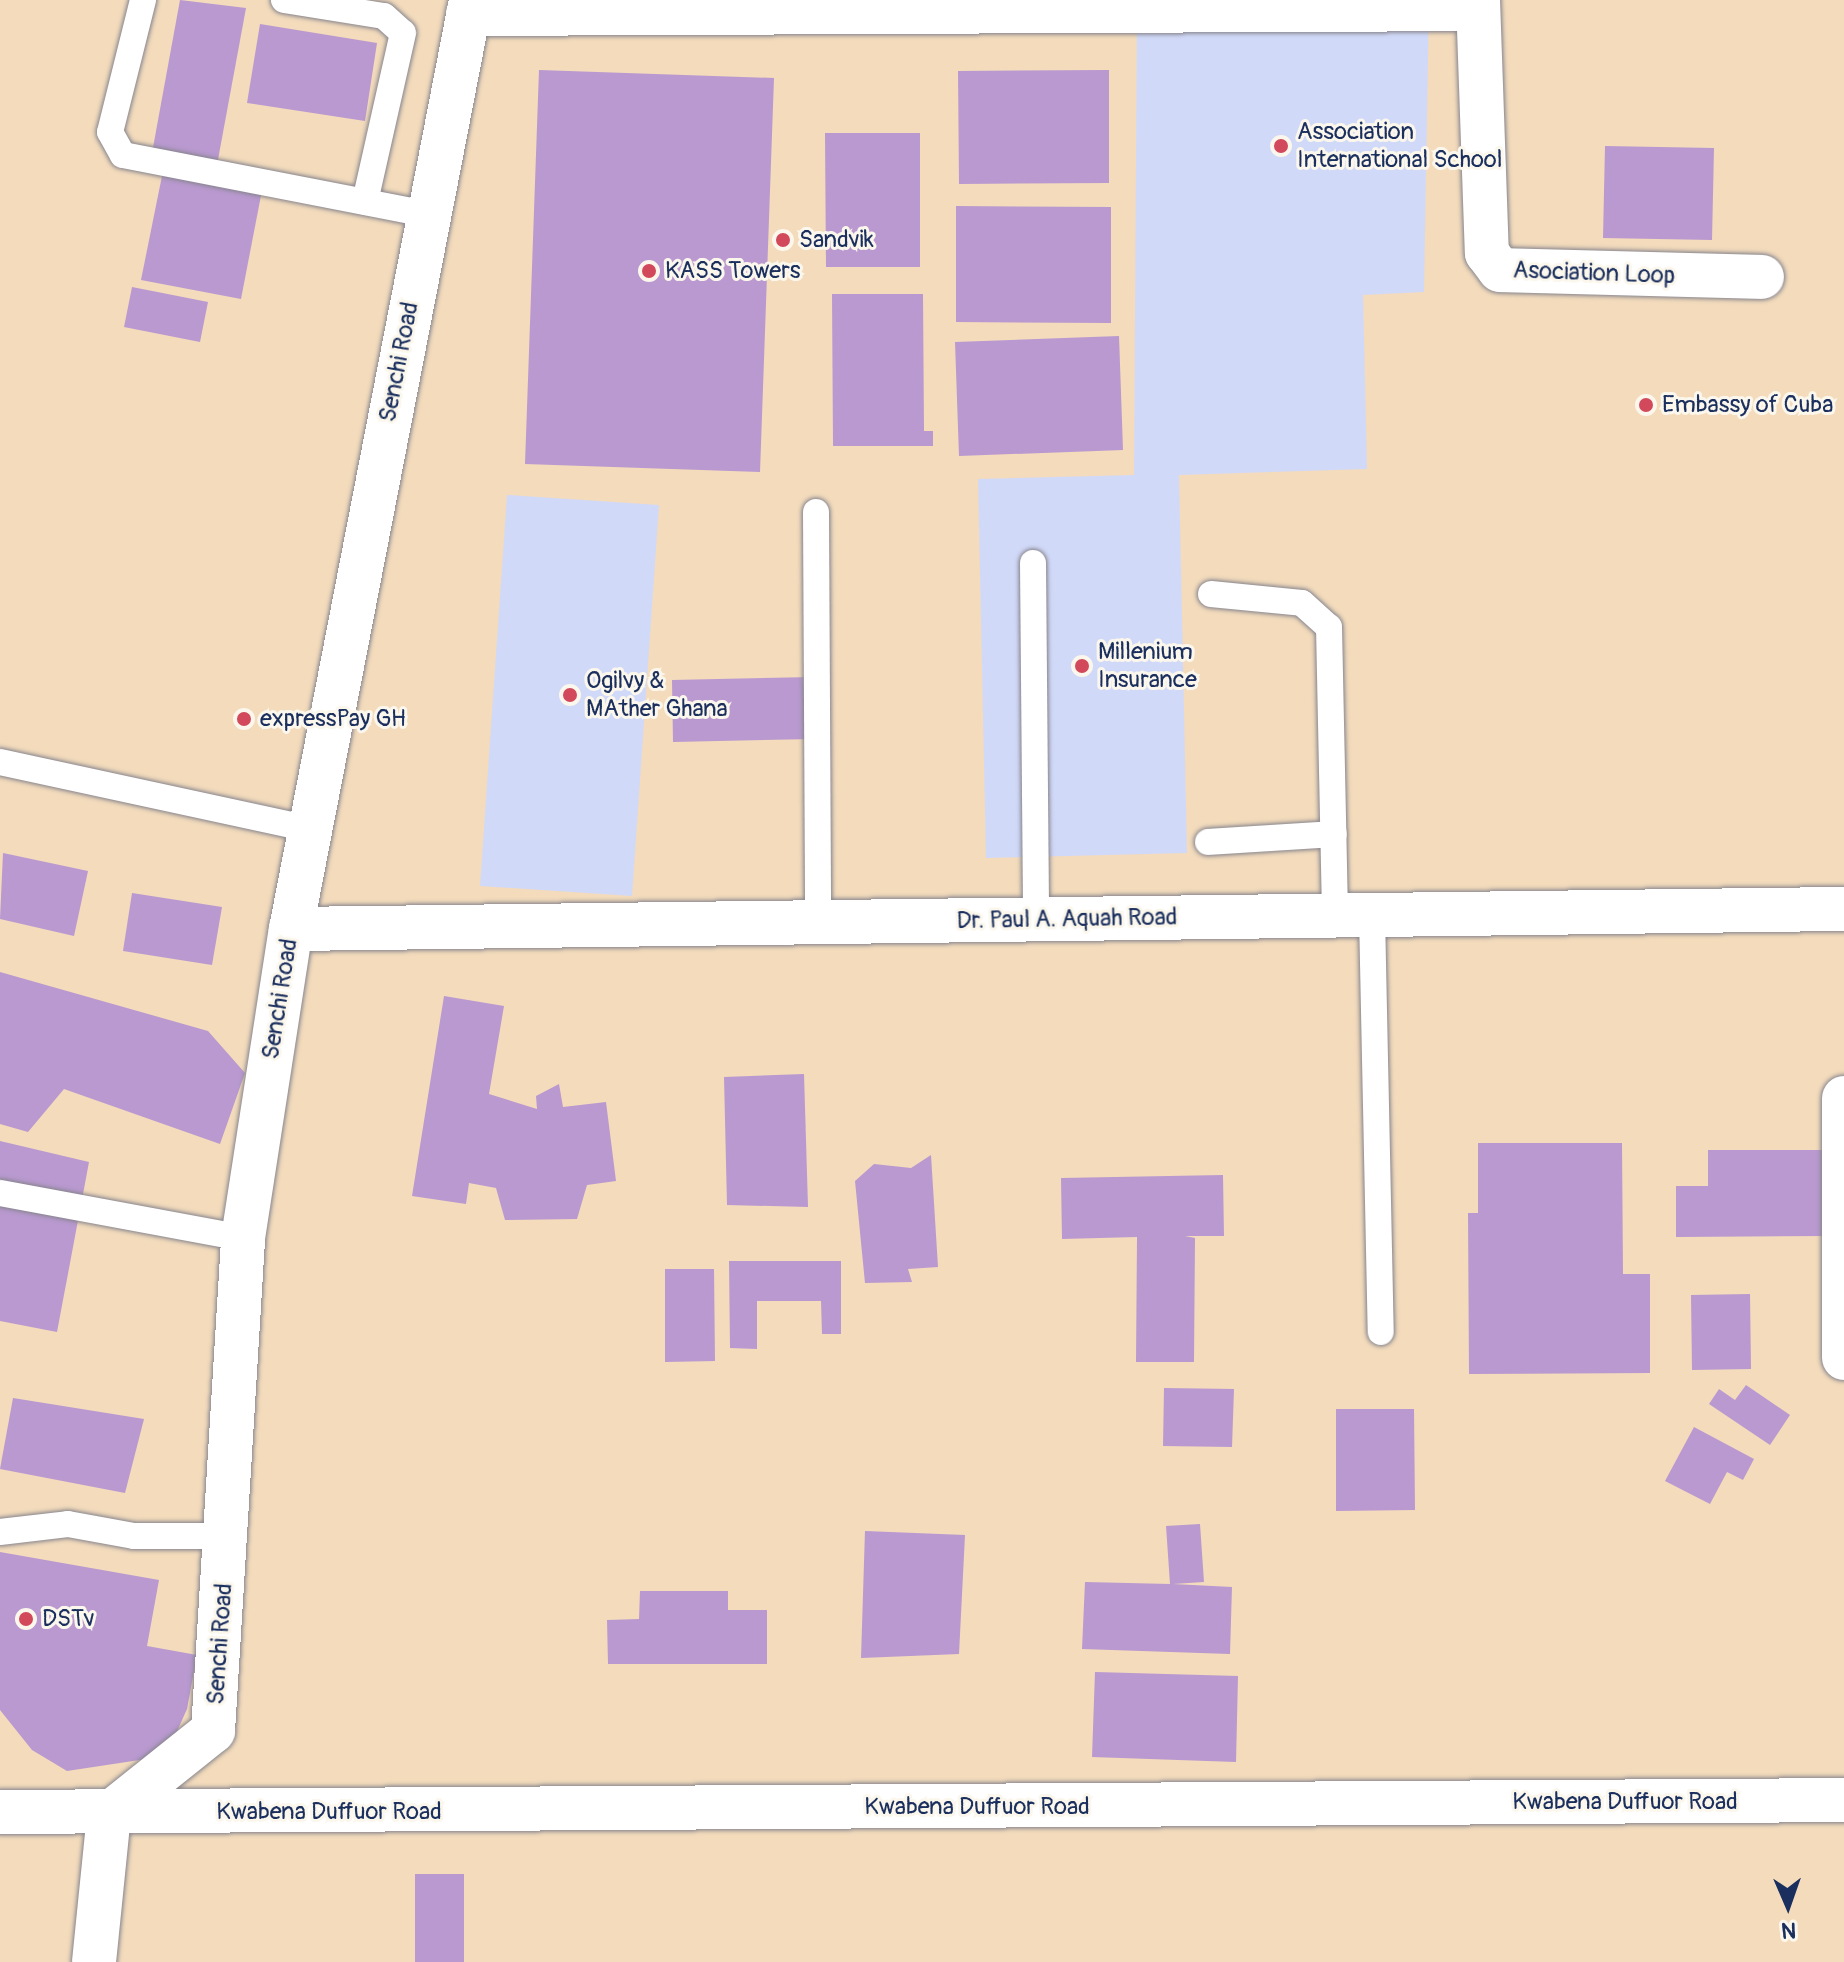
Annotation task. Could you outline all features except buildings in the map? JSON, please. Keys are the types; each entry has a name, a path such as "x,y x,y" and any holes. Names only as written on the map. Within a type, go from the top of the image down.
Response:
{"street":[{"name":"Asociation Loop","path":"469,7 1478,4 1487,253 1500,270 1762,277"},
{"name":"Senchi Road","path":"109,1814 213,1731 243,1238 291,929 469,7"},
{"name":"Dr. Paul A. Aquah Road","path":"291,929 1844,909"},
{"path":"1844,1098 1844,1358"},
{"name":"Kwabena Duffuor Road","path":"0,1812 109,1814 1844,1800"},
{"path":"94,1962 109,1814"}],"lane":[{"path":"143,0 110,132 123,155 427,214"},
{"path":"284,0 384,16 403,33 365,202"},
{"path":"816,512 818,922"},
{"path":"1033,563 1036,920"},
{"path":"1211,594 1302,603 1329,627 1334,834 1354,916 1381,1332"},
{"path":"0,762 310,829"},
{"path":"1208,842 1334,834"},
{"path":"0,1193 243,1238"},
{"path":"0,1532 68,1524 134,1536 227,1536"}],"shaded area":[{"name":"Association International School","path":"1137,0 1429,0 1424,292 1363,295 1367,469 1179,475 1187,853 986,858 978,479 1134,475"},
{"name":"Ogilvy & MAther Ghana","path":"507,495 659,505 632,896 480,886"}],"place":[{"name":"Association International School","path":"1281,146"},
{"name":"Sandvik","path":"783,240"},
{"name":"KASS Towers","path":"649,271"},
{"name":"Embassy of Cuba","path":"1646,405"},
{"name":"Millenium Insurance","path":"1082,666"},
{"name":"Ogilvy & MAther Ghana","path":"570,695"},
{"name":"expressPay GH","path":"244,719"},
{"name":"DSTv","path":"26,1619"}]}
